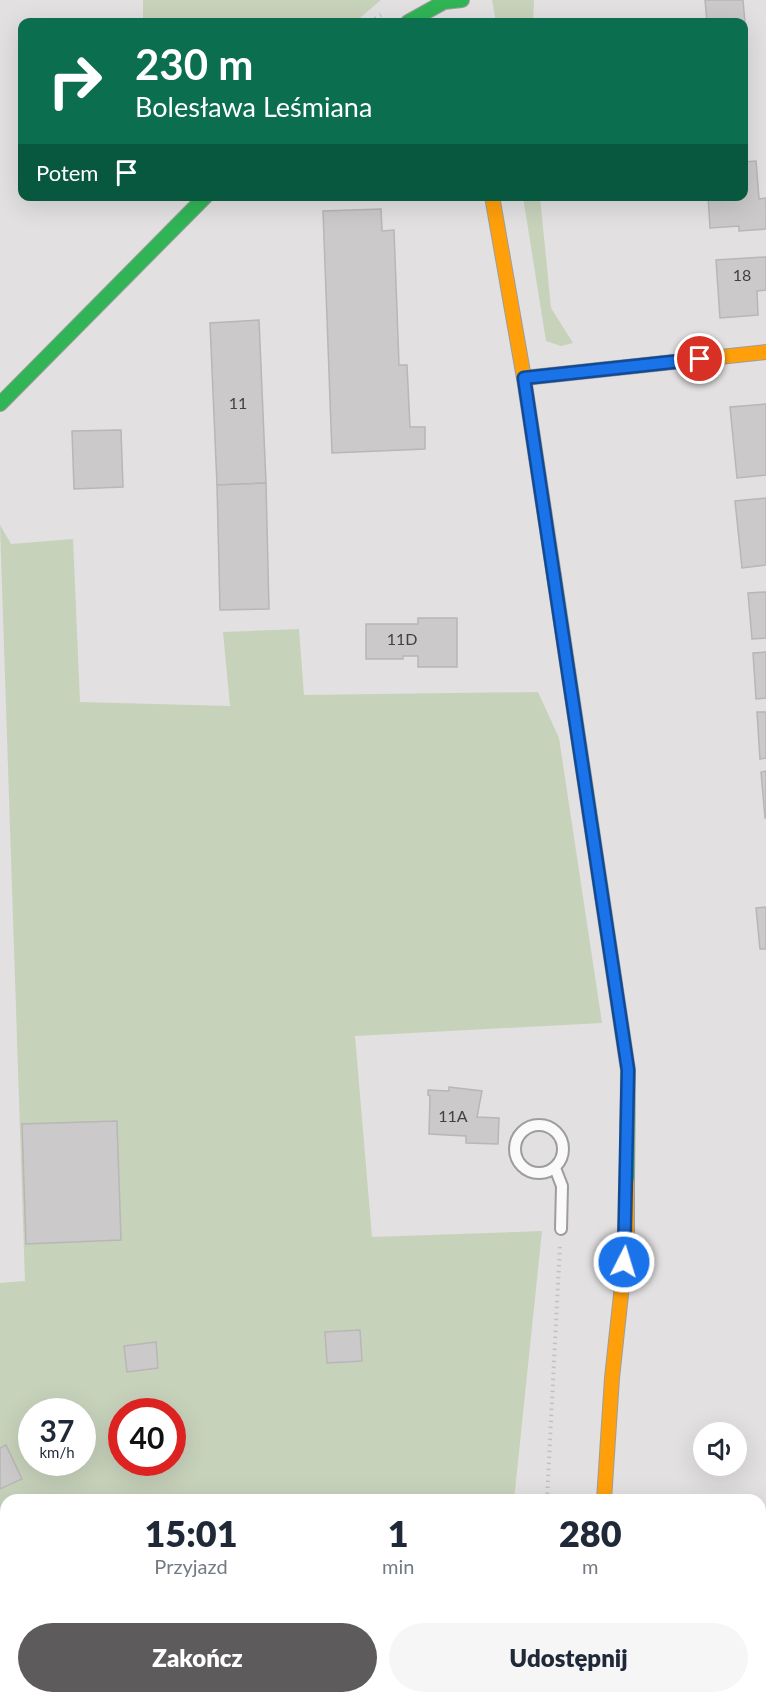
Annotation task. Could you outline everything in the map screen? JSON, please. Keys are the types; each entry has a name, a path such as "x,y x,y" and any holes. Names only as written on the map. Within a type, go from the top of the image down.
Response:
{"street":[{"path":"415,18 444,2 464,4"},
{"path":"0,404 201,201"},
{"path":"493,201 524,378 628,1070 627,1239 605,1494"},
{"path":"524,378 766,352"}],"lane":[{"path":"535,1125 550,1127 556,1132 563,1146 563,1154 555,1168 540,1174 524,1169 515,1155 517,1139 521,1133 535,1125"},
{"path":"555,1168 562,1186 561,1229"}],"path":[{"path":"548,1494 561,1229"}],"green space":[{"path":"143,0 381,0 360,18 143,18"},
{"path":"492,0 534,0 533,18 495,18"},
{"path":"524,201 540,201 551,308 573,343 561,346 546,341"},
{"path":"0,525 11,544 73,539 80,702 230,706 223,632 299,629 304,695 538,692 559,738 602,1023 355,1036 372,1237 542,1231 515,1494 0,1494 0,1283 25,1281"}],"building":[{"path":"705,0 743,0 745,18 707,18"},
{"path":"756,161 759,199 766,198 766,229 739,231 739,226 710,228 708,201 748,201 748,162"},
{"path":"381,209 382,231 394,230 399,365 407,365 410,427 425,427 425,449 332,453 323,211"},
{"path":"766,257 766,290 757,291 758,315 720,318 716,260"},
{"path":"259,320 266,483 217,485 210,323"},
{"path":"766,404 766,475 737,478 730,407"},
{"path":"121,430 123,487 74,489 72,431"},
{"path":"266,483 269,609 220,610 217,485"},
{"path":"766,498 766,565 742,568 735,501"},
{"path":"766,592 766,638 752,639 748,593"},
{"path":"418,618 457,618 457,667 418,667 418,656 403,656 403,659 366,659 366,624 418,624"},
{"path":"766,652 766,698 756,699 753,653"},
{"path":"757,712 766,712 766,758 760,759"},
{"path":"766,771 766,818 765,818 761,772"},
{"path":"766,907 766,949 760,949 756,908"},
{"path":"449,1087 482,1091 477,1117 499,1118 498,1144 466,1143 466,1136 429,1134 430,1096 428,1090 449,1091"},
{"path":"117,1121 121,1240 26,1244 22,1124"},
{"path":"360,1330 362,1361 327,1363 325,1332"},
{"path":"156,1342 158,1368 127,1372 124,1346"},
{"path":"6,1445 18,1470 18,1476 22,1479 0,1489 0,1448"}],"traffic: fast":[{"path":"415,18 444,2 462,0"},
{"path":"0,404 201,201"},
{"path":"554,576 628,1070 627,1182"}],"traffic: slow":[{"path":"493,201 524,378 554,576"},
{"path":"524,378 766,352"},
{"path":"604,1494 612,1378 627,1239 627,1182"}],"route":[{"path":"624,1262 627,1239 628,1070 524,378 700,359"}]}
